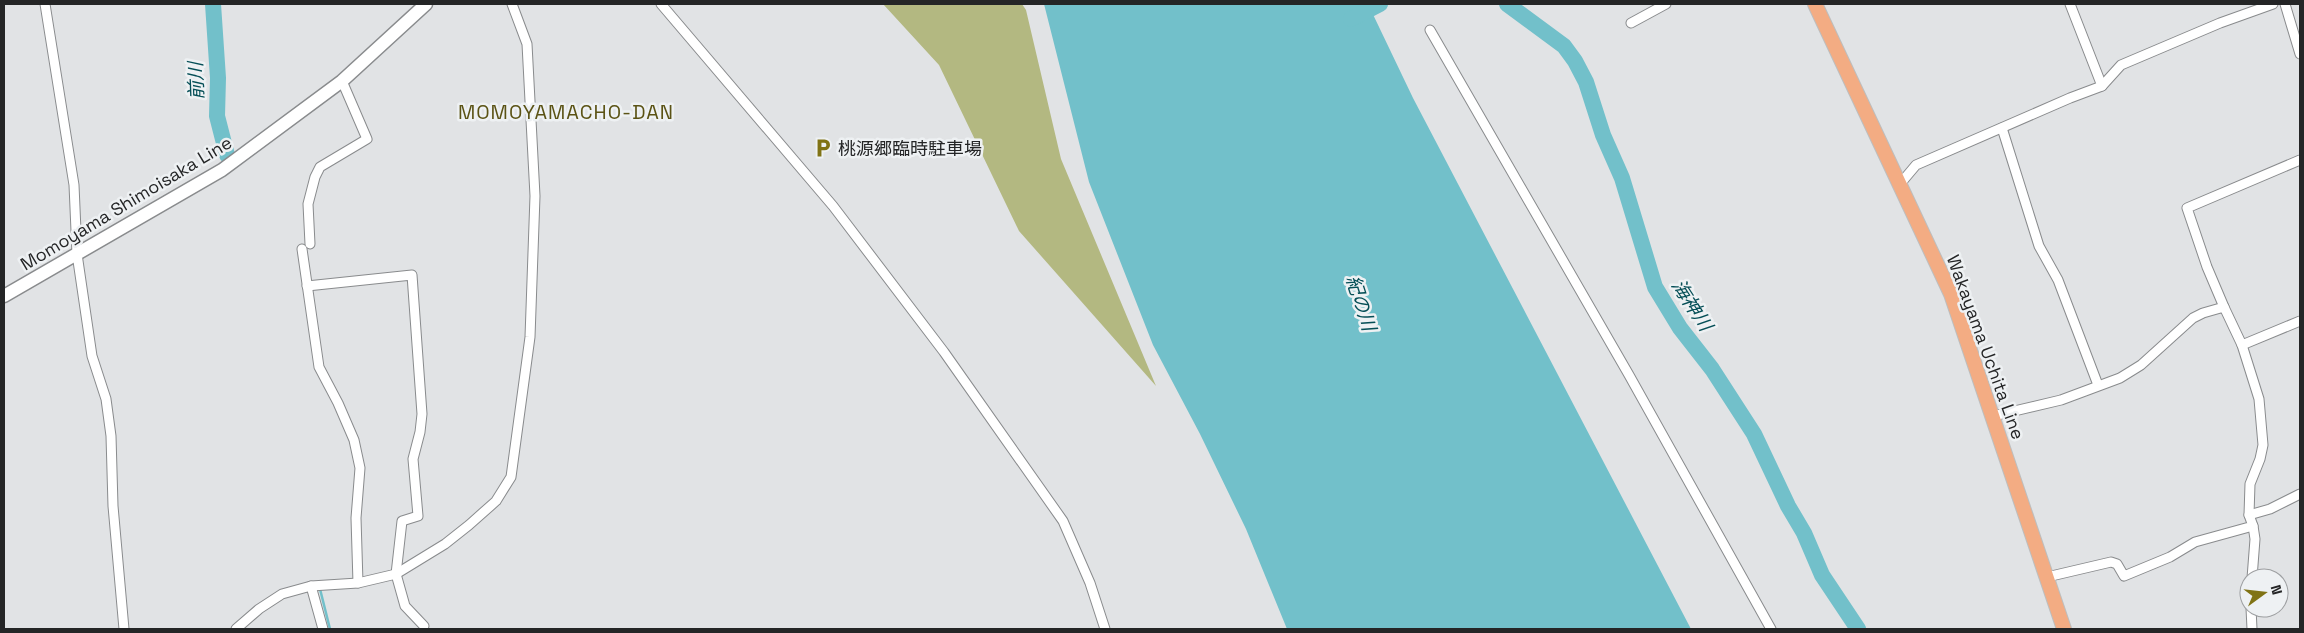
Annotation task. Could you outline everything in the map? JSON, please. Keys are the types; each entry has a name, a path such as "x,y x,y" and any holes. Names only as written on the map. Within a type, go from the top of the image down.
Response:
{"main road":[{"name":"Momoyama Shimoisaka Line","path":"4,296 222,170 342,81 426,4"},
{"name":"Wakayama Uchita Line","path":"1815,4 1951,294 2064,629"}],"street":[{"path":"45,4 74,185 77,254 92,356 106,399 111,436 113,506 124,629"},
{"path":"236,629 258,609 282,594 311,586 358,583 396,574 445,544 469,525 496,501 512,477 530,337 535,196 527,44 512,4"},
{"path":"661,4 833,206 944,352 1063,521 1090,584 1105,629"},
{"path":"1631,23 1666,4"},
{"path":"2070,4 2102,86"},
{"path":"1900,184 1916,166 2070,98 2102,86 2121,65 2220,23 2273,4"},
{"path":"2285,4 2300,54"},
{"path":"1430,30 1629,375 1771,629"},
{"path":"342,81 367,139 320,167 315,177 308,204 307,286 319,368 338,403 354,440 360,468 356,518 358,583"},
{"path":"2002,128 2039,246 2058,280 2098,385"},
{"path":"2253,568 2255,539 2250,515 2250,484 2260,459 2263,445 2259,399 2242,345 2207,267 2187,208 2300,160"},
{"path":"307,286 412,275 422,414 420,432 413,459 418,516 402,521 396,574 405,606 424,626"},
{"path":"1993,416 2061,400 2120,378 2141,365 2193,318 2224,307"},
{"path":"2242,345 2300,321"},
{"path":"2250,515 2270,509 2300,494"},
{"path":"2047,577 2111,562 2117,564 2124,576 2170,557 2195,542 2253,526"},
{"path":"311,586 323,629"}],"green space":[{"path":"883,4 1022,4 1026,10 1061,159 1156,386 1019,231 939,65"}],"water":[{"name":"紀の川","path":"1044,4 1368,4 1413,98 1691,629 1287,629 1246,529 1200,434 1153,345 1089,182"}],"waterway":[{"name":"前川","path":"213,4 218,78 217,116 227,155"},
{"name":"海神川","path":"1351,19 1380,4"},
{"name":"海神川","path":"1507,4 1564,46 1575,61 1586,82 1603,135 1622,178 1655,287 1680,328 1712,369 1754,434 1788,506 1804,533 1822,575 1858,629"},
{"name":"前川","path":"320,589 330,629"}],"place":[{"name":"桃源郷臨時駐車場","path":"823,148"}],"district":[{"name":"MOMOYAMACHO-DAN","path":"566,112"}]}
